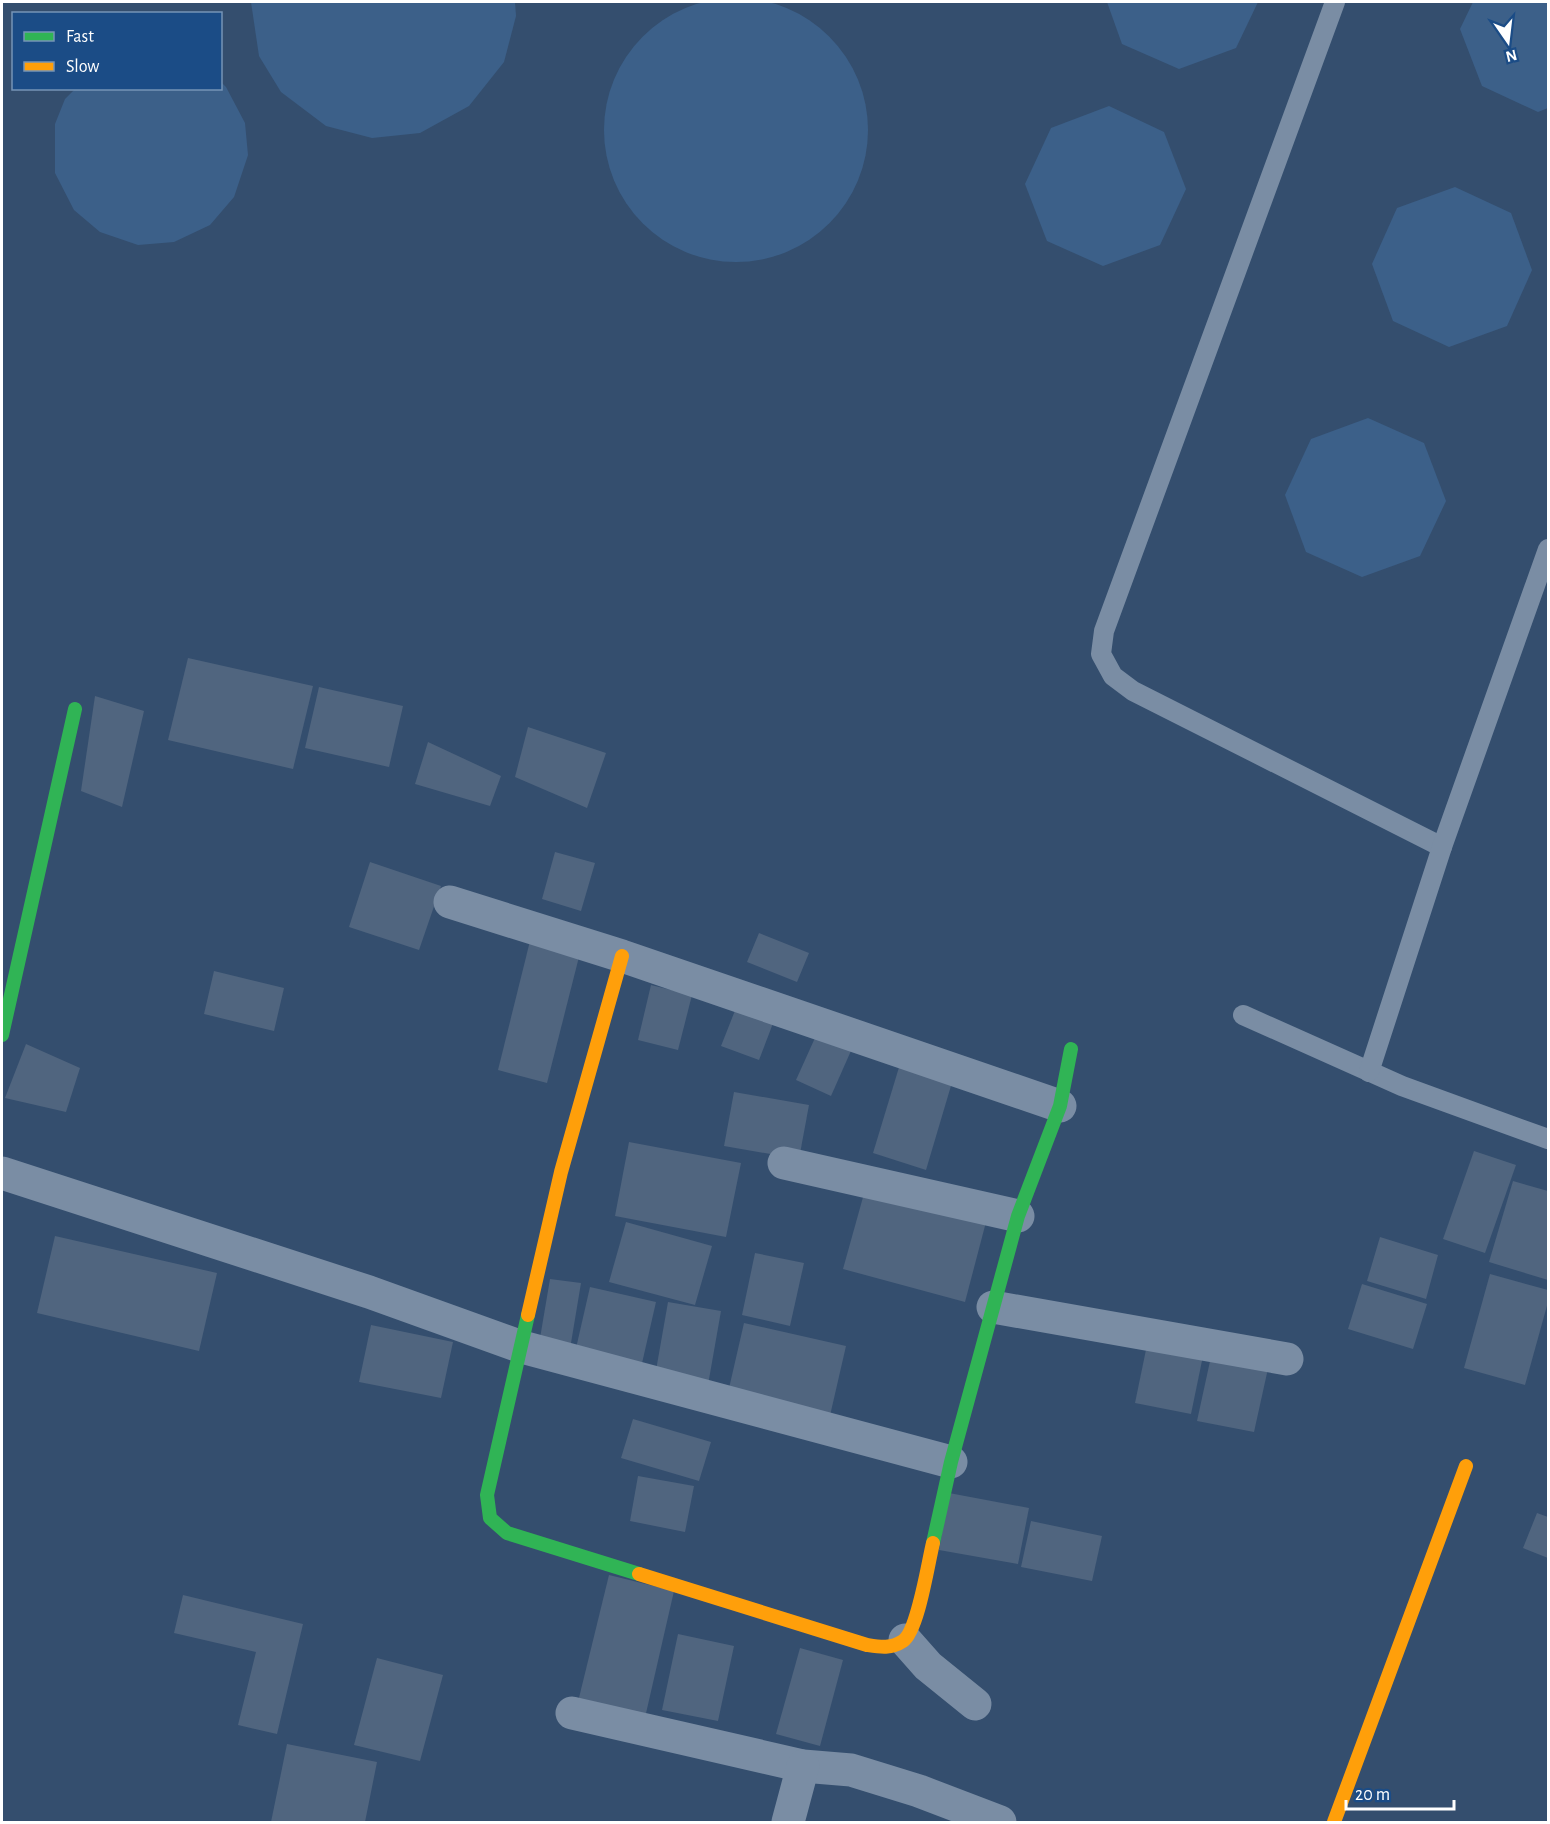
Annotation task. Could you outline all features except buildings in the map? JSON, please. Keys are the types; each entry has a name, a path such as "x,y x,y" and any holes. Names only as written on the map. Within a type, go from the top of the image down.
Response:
{"street":[{"path":"2,1035 75,709"},
{"path":"450,902 622,957 1060,1106"},
{"path":"622,957 561,1172 487,1496 490,1518 507,1533 867,1645 888,1648 905,1640 916,1618 951,1462 993,1307 1018,1216 1060,1106 1071,1049"},
{"path":"784,1163 1018,1216"},
{"path":"2,1173 369,1292 522,1347 951,1462"},
{"path":"993,1307 1287,1359"},
{"path":"1334,1822 1466,1466"},
{"path":"905,1640 928,1666 975,1704"},
{"path":"572,1713 803,1766 851,1770 919,1791 1000,1822"},
{"path":"788,1822 803,1766"}],"lane":[{"path":"1335,2 1104,631 1101,654 1113,676 1133,690 1442,847"},
{"path":"1369,1072 1442,847 1548,549"},
{"path":"1243,1015 1402,1086 1548,1139"}],"water":[{"path":"723,-1 749,-1 774,4 798,14 819,28 838,47 852,68 862,92 867,117 867,143 858,180 845,203 829,223 809,239 786,252 762,259 736,262 710,259 686,252 663,239 643,223 627,203 614,180 607,156 604,130 607,104 614,80 627,57 643,37 663,21 686,8"},
{"path":"251,2 515,2 516,16 504,62 469,106 420,133 372,138 326,126 281,92 259,56"},
{"path":"1107,2 1258,2 1236,48 1179,69 1122,44"},
{"path":"1473,2 1548,2 1548,108 1538,112 1482,86 1460,29"},
{"path":"222,83 245,123 248,155 234,197 210,225 174,242 138,245 100,232 74,210 55,173 55,124 65,99 74,90 222,90"},
{"path":"1109,106 1164,132 1186,189 1160,245 1103,266 1047,241 1025,184 1051,128"},
{"path":"1455,187 1511,213 1532,270 1507,326 1449,347 1393,321 1372,264 1397,208"},
{"path":"1368,418 1424,443 1446,501 1420,556 1362,577 1306,552 1285,495 1311,439"}],"traffic: fast":[{"path":"2,1035 75,709"},
{"path":"933,1543 951,1462 1018,1216 1060,1106 1071,1049"},
{"path":"528,1315 487,1495 490,1518 507,1533 639,1574"}],"traffic: slow":[{"path":"528,1315 561,1172 622,956"},
{"path":"1334,1822 1466,1466"},
{"path":"639,1574 867,1645 881,1647 899,1644 908,1635 918,1611 933,1543"}]}
